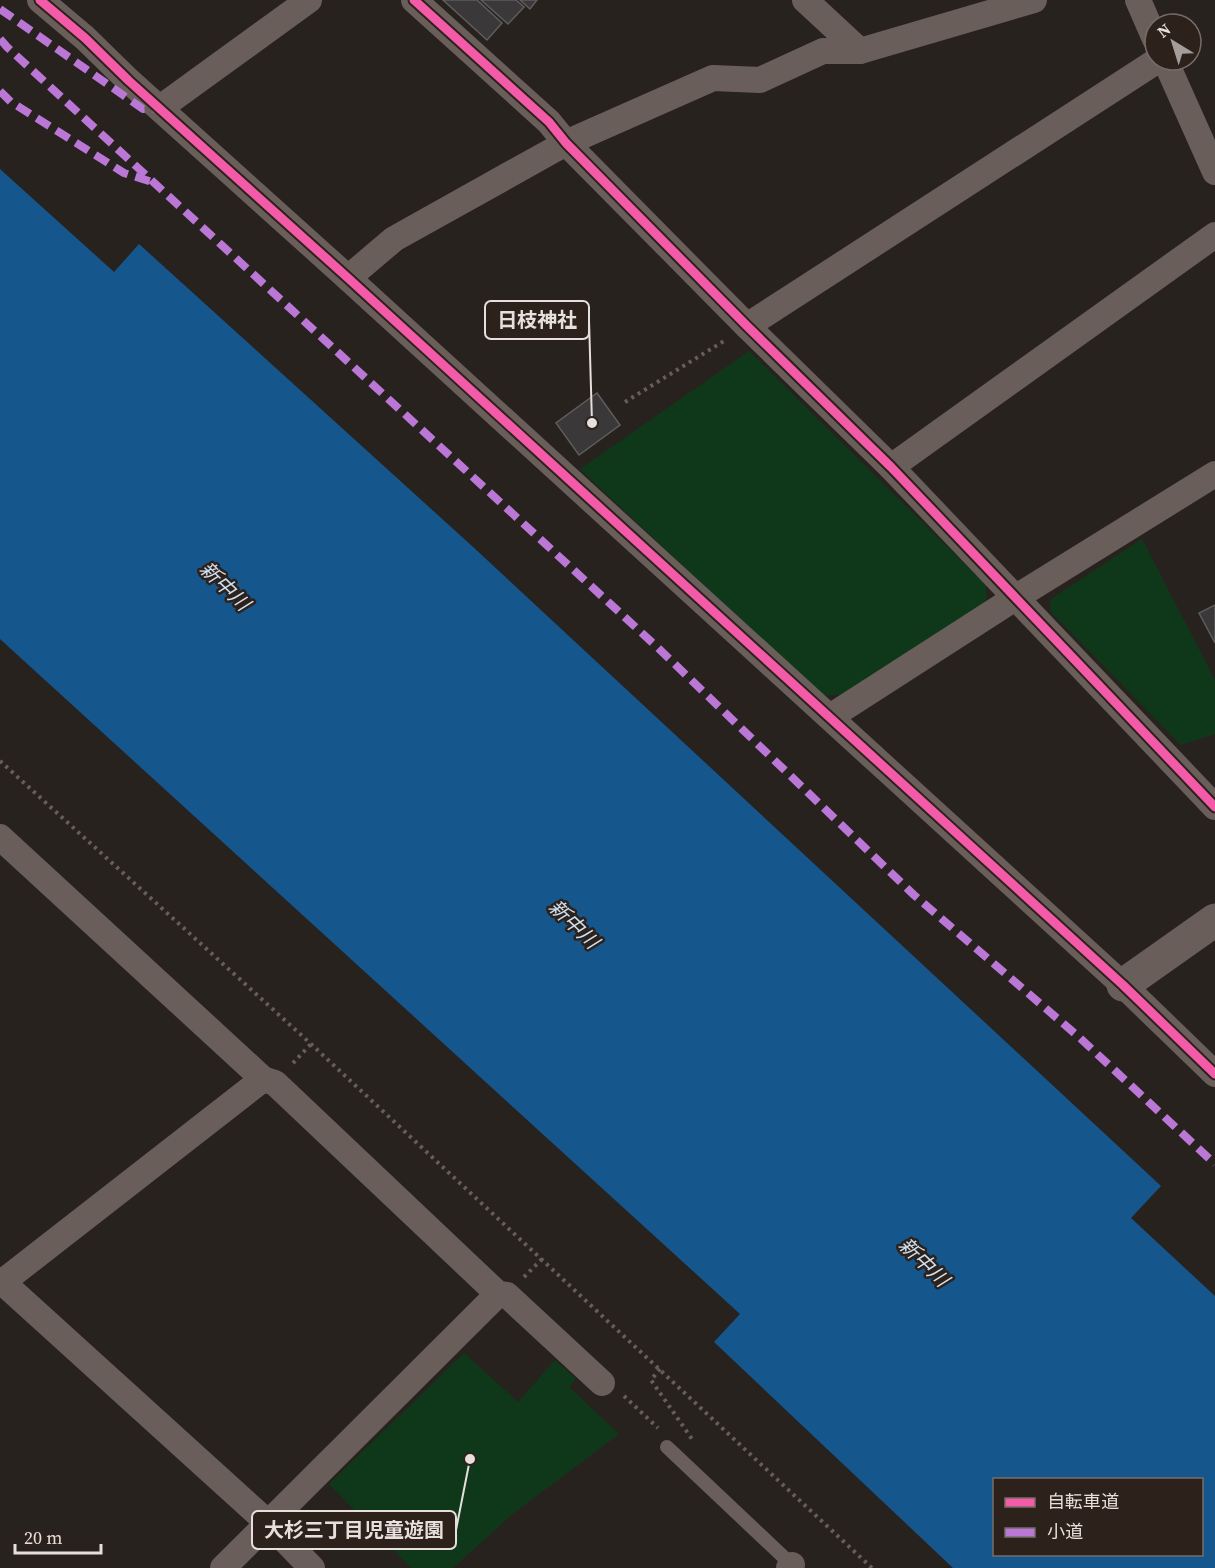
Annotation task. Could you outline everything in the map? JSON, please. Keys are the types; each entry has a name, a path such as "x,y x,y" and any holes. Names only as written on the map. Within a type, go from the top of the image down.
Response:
{"street":[{"path":"40,0 85,38 129,81 830,717 1123,985 1215,1074"},
{"path":"160,108 309,0"},
{"path":"414,0 549,122 566,143 747,326 891,467 1215,807"},
{"path":"805,0 860,51"},
{"path":"348,278 394,239 566,143 713,78 760,80 823,51 860,51 1034,0"},
{"path":"747,326 1143,70"},
{"path":"1170,72 1215,172"},
{"path":"891,467 1215,235"},
{"path":"830,717 1015,598 1215,474"},
{"path":"0,837 263,1079 275,1083 498,1294 507,1295 602,1383"},
{"path":"1123,985 1215,920"},
{"path":"263,1079 1,1282 268,1522 312,1568"},
{"path":"222,1568 498,1294"}],"lane":[{"path":"667,1447 790,1566"}],"path":[{"path":"625,402 747,326"},
{"path":"0,761 328,1060 872,1568"}],"green space":[{"path":"749,351 986,585 986,607 847,694 822,696 580,469"},
{"path":"1142,539 1215,680 1215,734 1181,745 1050,611 1051,599"},
{"path":"464,1353 518,1402 555,1360 576,1379 569,1387 619,1434 515,1512 453,1568 411,1568 329,1484"}],"water":[{"name":"新中川","path":"0,169 114,272 139,244 472,546 1161,1186 1131,1218 1215,1296 1215,1568 953,1568 714,1342 740,1314 0,639"}],"building":[{"path":"443,0 477,0 502,23 487,40"},
{"path":"481,0 516,0 524,7 508,24"},
{"path":"520,0 537,0 530,9"},
{"path":"597,393 620,425 579,455 556,423"},
{"path":"1215,605 1215,643 1199,613"}],"marked path":[{"path":"0,9 143,109 160,108"},
{"path":"0,39 656,646 914,895 1080,1038 1215,1164"},
{"path":"0,91 11,102 124,173 152,182"}],"cycle path":[{"path":"40,0 85,38 129,81 1123,985 1215,1074"},
{"path":"414,0 549,122 566,143 747,326 891,467 1215,807"}],"place":[{"name":"日枝神社","path":"592,423"},
{"name":"大杉三丁目児童遊園","path":"470,1459"}]}
